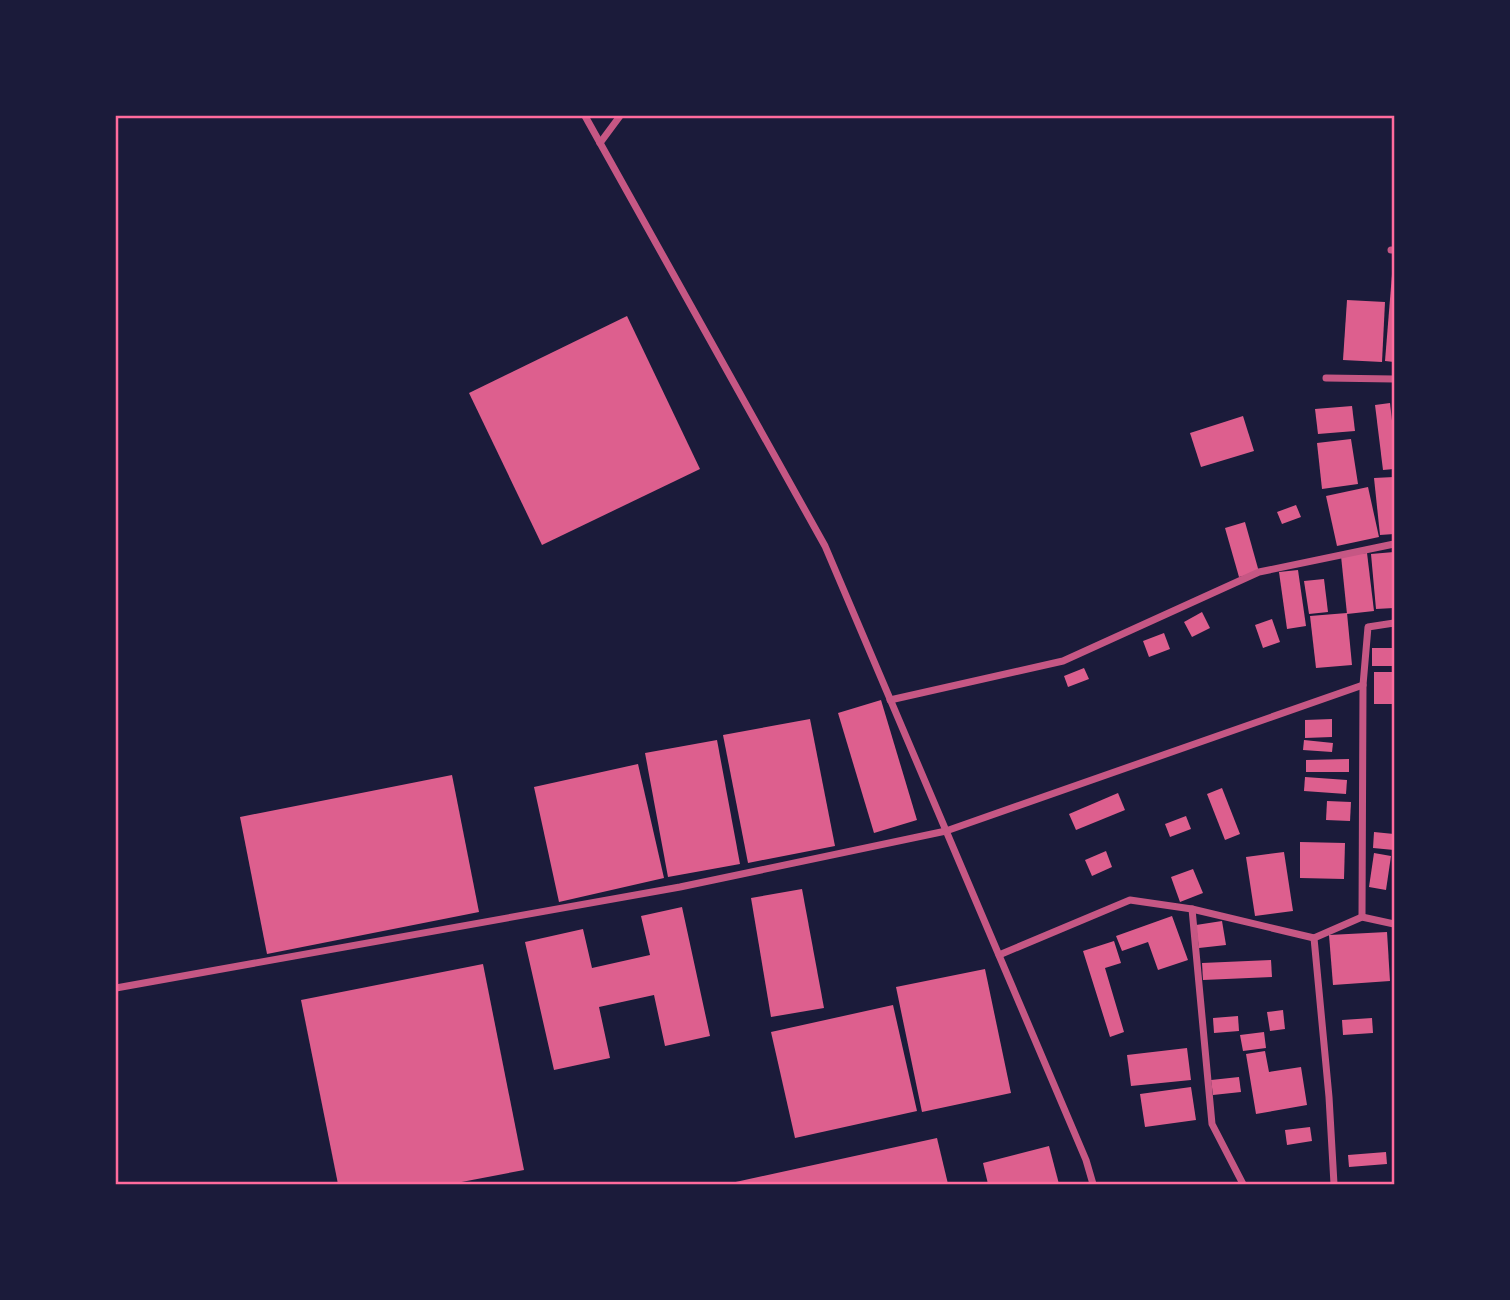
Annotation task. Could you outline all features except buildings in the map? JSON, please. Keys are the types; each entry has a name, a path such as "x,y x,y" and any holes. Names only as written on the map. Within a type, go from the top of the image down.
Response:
{"street":[{"path":"585,116 825,546 1086,1160 1093,1185"},
{"path":"600,143 620,116"},
{"path":"1326,378 1395,379"},
{"path":"890,700 1063,662 1259,572 1395,544"},
{"path":"1362,917 1363,685 1368,627 1395,623"},
{"path":"116,988 680,887 946,831 1363,685"},
{"path":"999,955 1130,900 1192,909 1314,938 1362,917 1395,924"},
{"path":"1192,909 1212,1124 1243,1185"},
{"path":"1314,938 1329,1097 1334,1185"}]}
